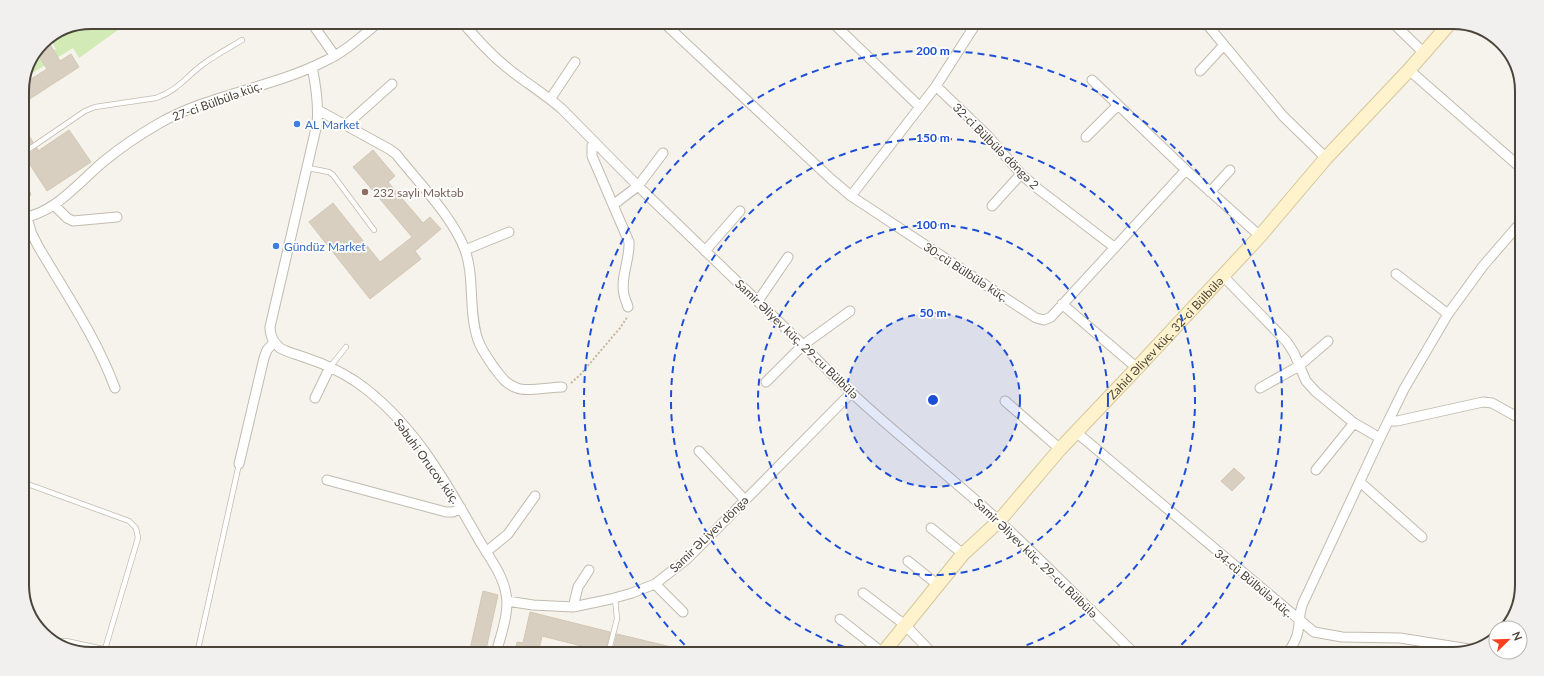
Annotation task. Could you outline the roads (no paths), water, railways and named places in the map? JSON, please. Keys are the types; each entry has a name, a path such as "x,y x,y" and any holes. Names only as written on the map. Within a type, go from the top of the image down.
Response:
{"street":[{"path":"316,29 335,56"},
{"name":"27-ci Bülbülə küç.","path":"29,216 45,211 54,205 104,161 157,124 193,108 312,67 335,56 370,29"},
{"name":"Samir Əliyev küç. 29-cu Bülbülə","path":"468,29 510,70 550,98 596,145 851,393 999,521 1128,647"},
{"name":"30-cü Bülbülə küç.","path":"670,29 851,196 1036,318 1044,320 1051,317 1186,170"},
{"path":"839,29 920,107"},
{"path":"851,196 936,86 973,29"},
{"path":"1211,29 1283,116 1326,158"},
{"path":"1399,29 1424,53"},
{"name":"Zahid Əliyev küç. 32-ci Bülbülə","path":"888,647 963,554 999,521 1060,449 1260,236 1326,158 1409,70 1445,29"},
{"path":"1200,71 1224,46"},
{"path":"550,98 575,62"},
{"path":"239,464 264,358 274,342 270,333 270,327 317,124 317,90 312,67"},
{"path":"1409,70 1515,163"},
{"path":"1092,80 1186,170 1260,236"},
{"path":"346,125 392,84"},
{"name":"32-ci Bülbülə döngə 2","path":"936,86 988,136 1022,174 1037,188 1114,247"},
{"path":"1086,138 1118,105"},
{"path":"318,110 396,154 453,225 465,250 468,264 475,329 478,339 482,349 504,381 517,389 528,390 562,387"},
{"path":"596,145 592,146 592,156 629,242 630,252 624,276 624,295 628,307"},
{"path":"613,205 638,186 663,153"},
{"path":"1210,192 1230,170"},
{"path":"992,206 1022,174"},
{"path":"54,205 67,218 73,221 117,217"},
{"path":"705,250 740,211"},
{"path":"29,228 95,343 106,364 115,388"},
{"path":"1291,647 1296,637 1299,612 1303,602 1404,389 1448,314 1483,266 1515,229"},
{"path":"465,250 510,232"},
{"path":"758,301 788,257"},
{"path":"1396,274 1448,314"},
{"path":"1223,276 1287,342 1294,353 1306,381 1311,387 1354,423 1380,438"},
{"path":"1062,304 1137,368"},
{"path":"766,382 803,345 850,311"},
{"path":"1260,388 1299,366 1328,341"},
{"name":"Səbuhi Orucov küç.","path":"274,342 286,351 330,367 354,381 382,402 407,428 439,473 461,508 504,586 507,601 504,624 498,647"},
{"path":"315,398 330,367"},
{"name":"Samir ƏLiyev döngə","path":"507,601 533,605 573,607 632,593 655,584 687,559 851,393"},
{"path":"1005,401 1060,449"},
{"path":"1389,421 1402,420 1483,402 1492,403 1515,416"},
{"path":"1316,470 1354,423"},
{"name":"34-cü Bülbülə küç.","path":"1076,432 1299,621 1314,632 1342,637 1400,638 1455,647"},
{"path":"699,451 745,500"},
{"path":"327,480 446,512 453,512 461,508"},
{"path":"1360,482 1422,537"},
{"path":"486,552 508,534 535,496"},
{"path":"931,528 963,554"},
{"path":"908,562 938,585"},
{"path":"573,607 578,587 589,570"},
{"path":"655,584 683,612"},
{"path":"863,593 905,625 926,647"},
{"path":"840,618 874,647"}],"lane":[{"path":"29,149 85,111 95,107 156,98 166,95 183,83 203,64 242,40"},
{"path":"308,168 329,172 334,175 374,230"},
{"path":"330,367 346,347"},
{"path":"199,647 239,464"},
{"path":"29,485 129,521 136,528 138,538 106,647"},
{"path":"610,647 617,619 614,598"},
{"path":"65,641 95,647"}],"place":[{"name":"AL Market","path":"297,124"},
{"name":"232 saylı Məktəb","path":"365,192"},
{"name":"Gündüz Market","path":"276,246"}]}
